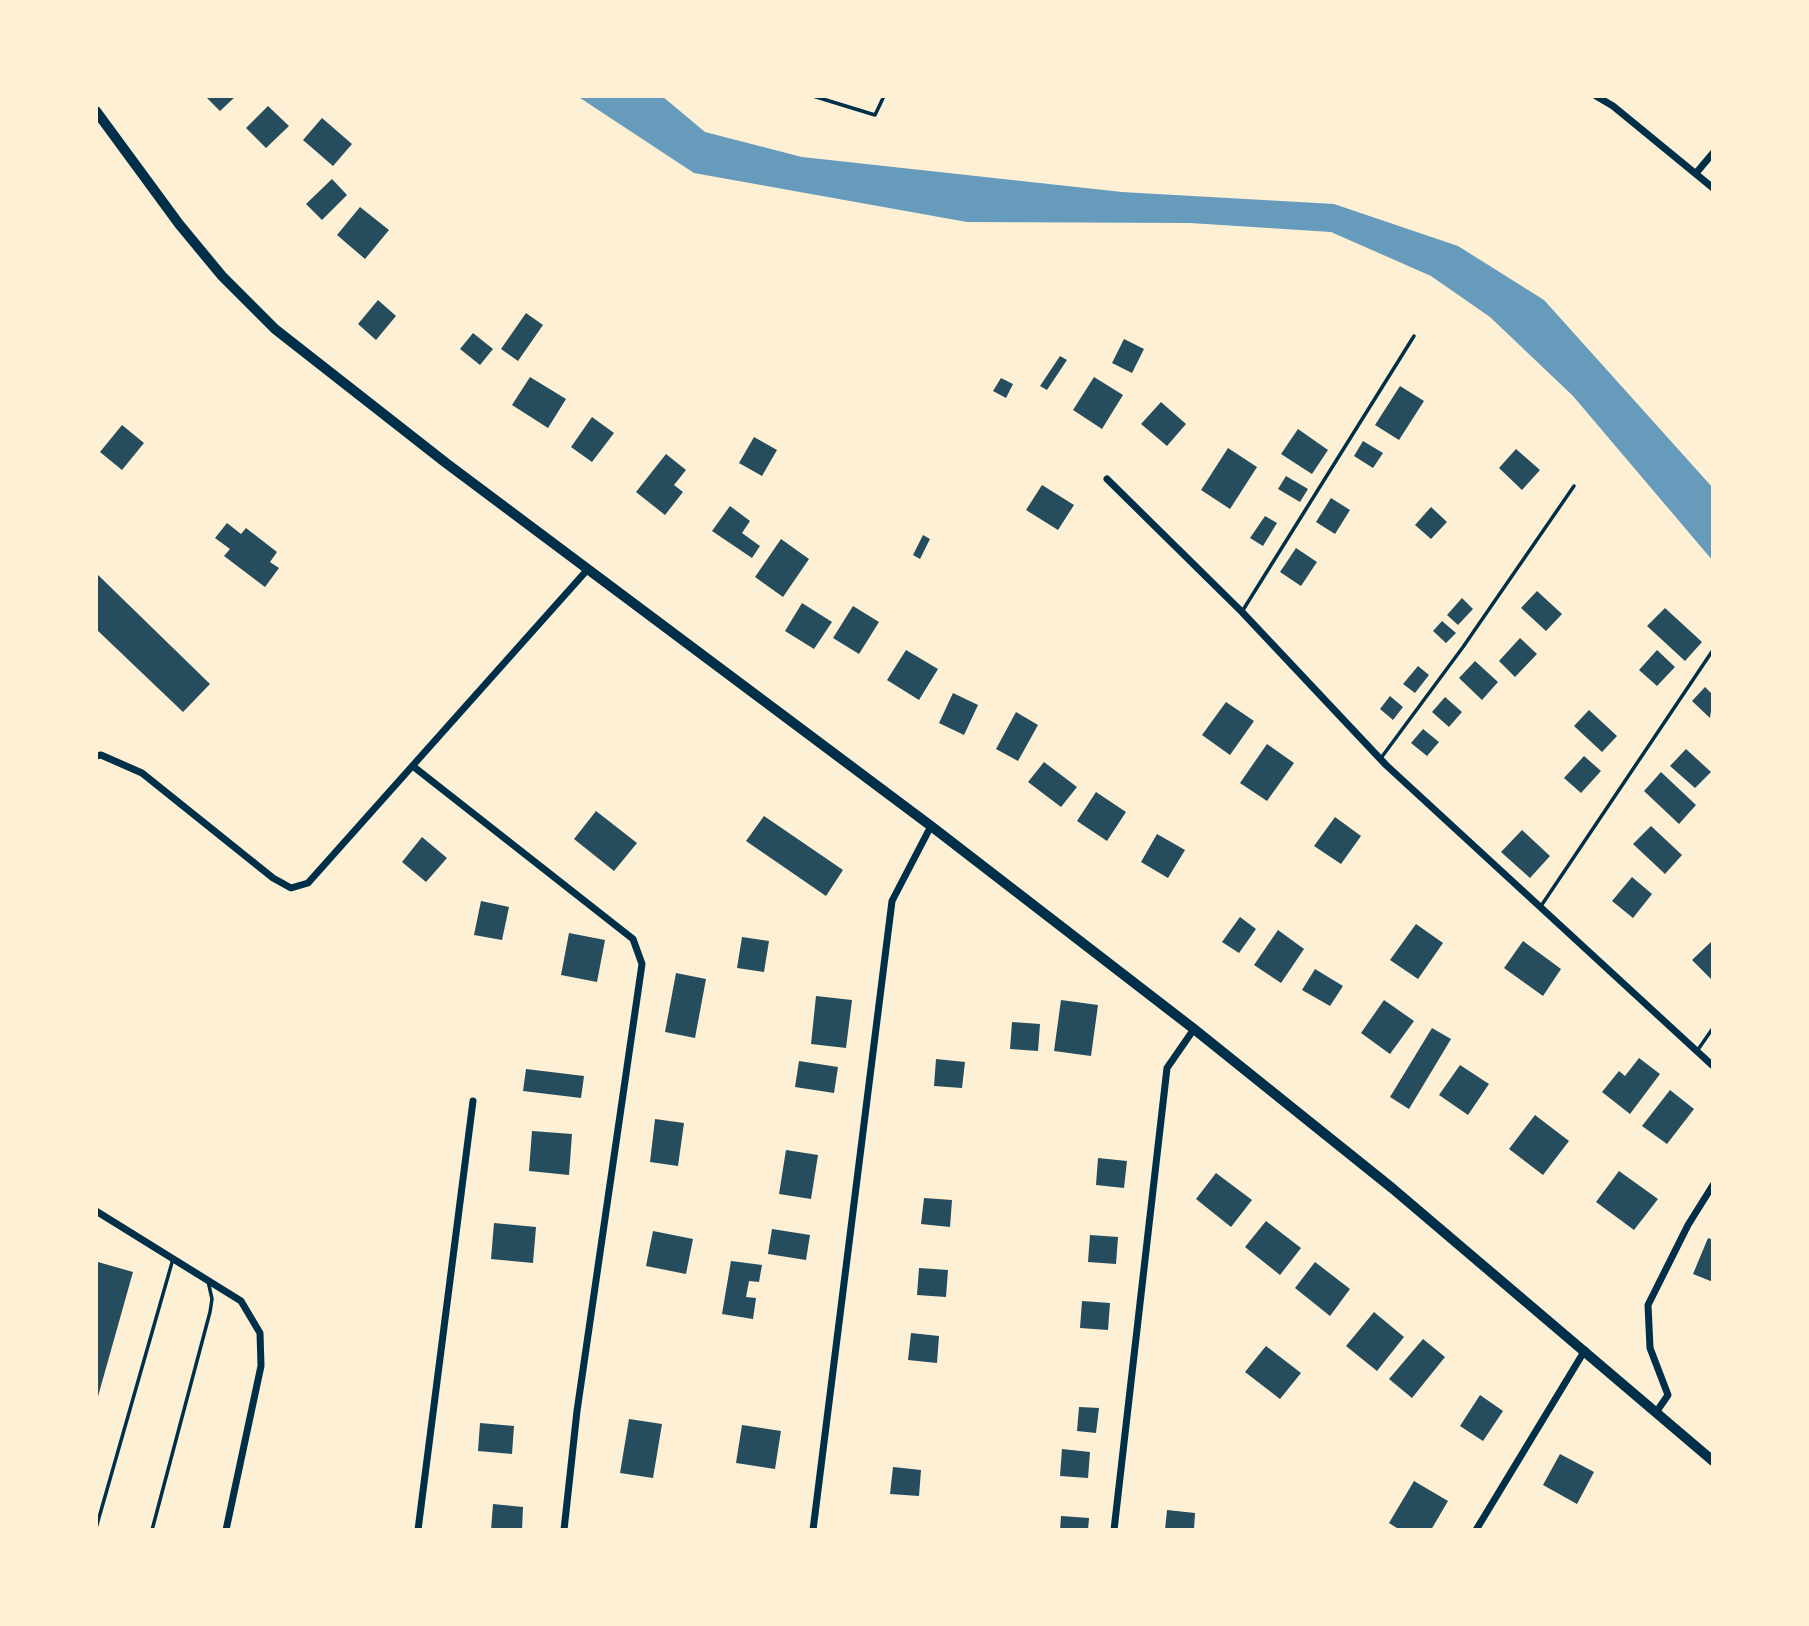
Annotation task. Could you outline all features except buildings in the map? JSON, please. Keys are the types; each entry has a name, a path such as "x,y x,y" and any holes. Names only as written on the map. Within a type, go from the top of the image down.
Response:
{"street":[{"path":"1596,96 1613,106 1697,172 1713,188"},
{"path":"96,111 178,224 222,276 275,329 588,569 931,826 1194,1029 1392,1188 1713,1461"},
{"path":"1697,172 1713,153"},
{"path":"1107,479 1242,612 1381,758 1713,1066"},
{"path":"96,756 101,755 142,773 273,878 291,888 308,883 588,569"},
{"path":"414,767 633,939 642,964 577,1411 564,1530"},
{"path":"813,1530 892,901 931,826"},
{"path":"1114,1530 1167,1068 1194,1029"},
{"path":"418,1530 473,1101"},
{"path":"1657,1411 1668,1395 1650,1348 1648,1305 1688,1225 1713,1185"},
{"path":"96,1211 241,1301 253,1317 260,1333 261,1366 226,1530"},
{"path":"1476,1530 1585,1350"}],"lane":[{"path":"813,96 875,115 884,96"},
{"path":"1242,612 1414,336"},
{"path":"1381,758 1463,648 1574,486"},
{"path":"1541,906 1713,650"},
{"path":"1697,1051 1713,1028"},
{"path":"96,1528 173,1259"},
{"path":"152,1530 210,1312 212,1299 207,1280"}],"water":[{"path":"577,96 662,96 705,132 802,157 1122,192 1334,204 1458,246 1544,300 1713,488 1713,561 1573,396 1490,317 1431,276 1331,232 1190,223 967,222 694,173"}]}
